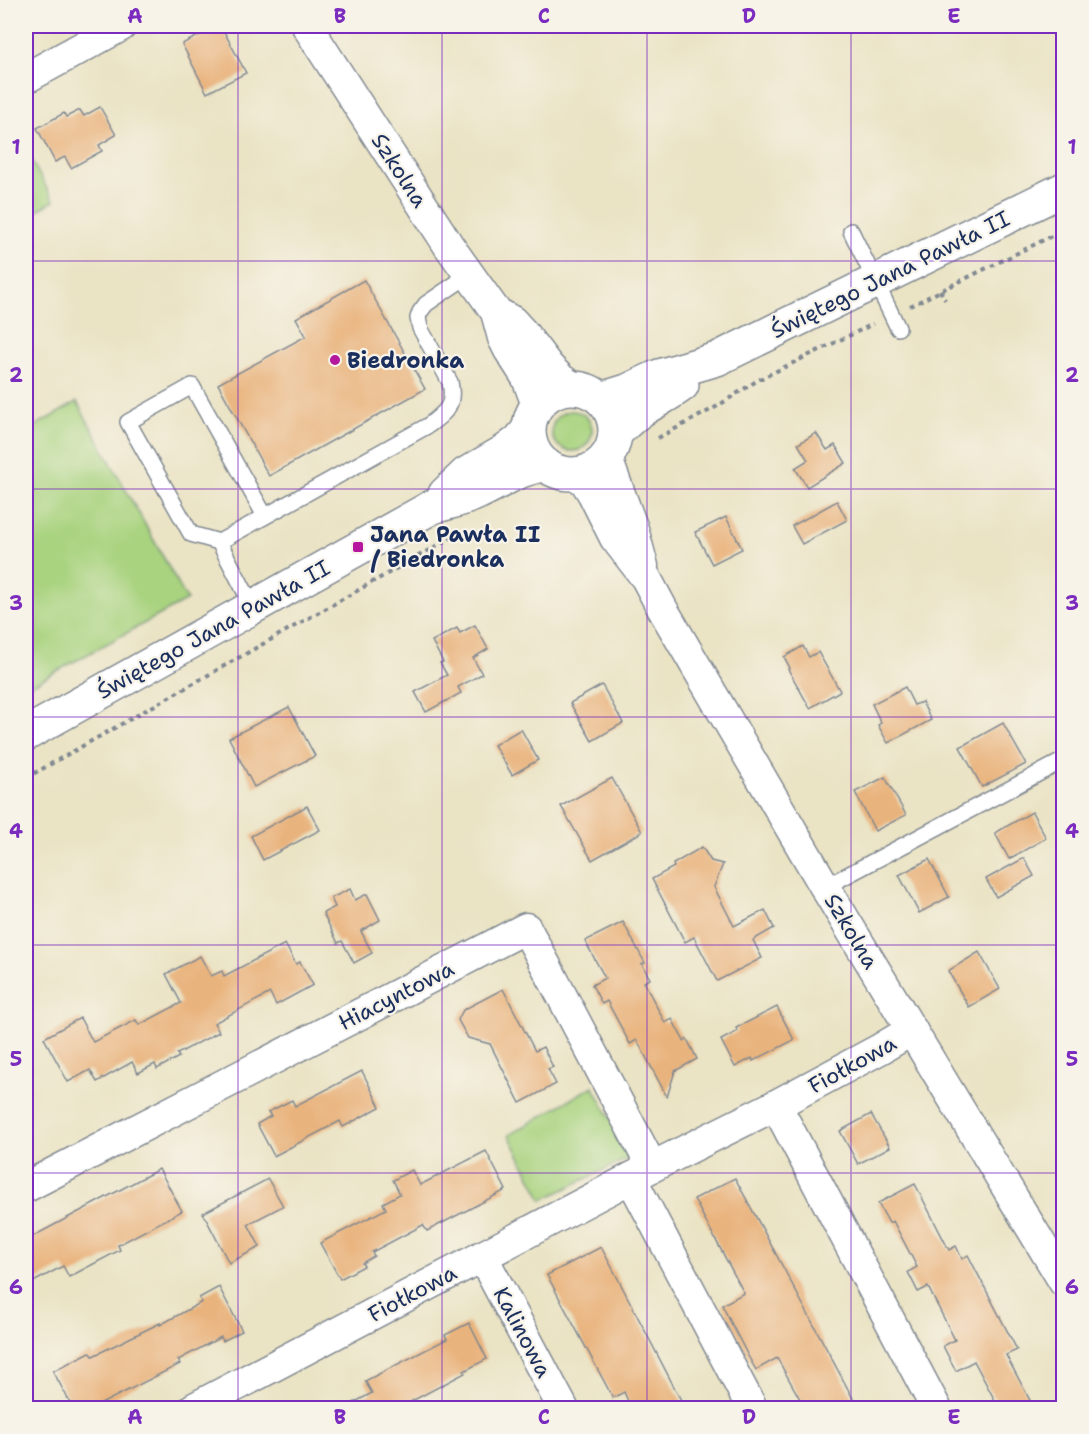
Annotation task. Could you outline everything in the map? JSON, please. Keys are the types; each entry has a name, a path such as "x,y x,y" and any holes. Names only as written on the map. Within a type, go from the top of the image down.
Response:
{"street":[{"path":"26,78 120,26"},
{"name":"Szkolna","path":"307,26 449,246 496,312 503,338 527,378 533,418"},
{"name":"Świętego Jana Pawła II","path":"611,444 626,421 669,394 717,359 1064,189"},
{"name":"Szkolna","path":"496,312 512,321 561,379 587,394"},
{"name":"Świętego Jana Pawła II","path":"587,394 627,391 659,376 717,359"},
{"path":"560,389 587,394 609,410 614,421 611,444 600,464 590,470 578,474 556,471 536,456 530,444 533,418 548,395 560,389"},
{"name":"Świętego Jana Pawła II","path":"432,507 466,474 519,441 533,418"},
{"name":"Szkolna","path":"611,444 610,467 633,529 646,578"},
{"name":"Świętego Jana Pawła II","path":"26,734 432,507 476,494 521,471 546,465"},
{"name":"Szkolna","path":"578,474 593,494 615,538 646,578 825,887 1064,1281"},
{"name":"Hiacyntowa","path":"26,1187 526,928 641,1172"},
{"name":"Fiołkowa","path":"194,1408 235,1399 483,1256 641,1172 777,1105 912,1030"},
{"path":"777,1105 936,1408"},
{"path":"641,1172 752,1408"},
{"name":"Kalinowa","path":"483,1256 563,1408"}],"lane":[{"path":"851,231 895,321"},
{"path":"265,516 192,386 128,422 191,534 219,542 429,425 442,415 451,401 450,382 420,328 418,318 426,304 470,274"},
{"path":"219,542 253,607"},
{"path":"825,887 1064,760"}],"path":[{"path":"653,441 716,407 758,380 895,321 1064,230"},
{"path":"26,778 463,531"}],"green space":[{"path":"26,151 54,201 26,217"},
{"path":"77,402 187,600 26,688 26,431"},
{"path":"572,411 580,412 586,417 591,423 591,439 586,445 580,450 572,451 564,450 558,445 553,439 552,431 553,423 558,417 564,412"},
{"path":"593,1086 631,1157 542,1200 509,1135"}],"building":[{"path":"221,26 246,73 207,93 182,44"},
{"path":"100,107 116,135 99,145 102,151 71,168 65,157 55,162 37,128 64,113 66,117 80,110 84,116"},
{"name":"Biedronka","path":"364,280 425,389 269,476 218,384 306,336 296,318"},
{"path":"816,433 827,450 835,445 846,463 807,487 795,468 808,460 798,444"},
{"path":"837,501 847,520 802,544 792,526"},
{"path":"726,517 742,549 712,564 695,532"},
{"path":"475,625 488,649 473,658 482,674 458,687 461,693 426,712 415,692 447,675 432,641 457,628 460,633"},
{"path":"803,646 809,657 818,652 840,691 810,708 788,669 790,668 784,657"},
{"path":"602,685 623,723 592,741 570,703"},
{"path":"905,687 914,705 922,702 931,720 888,743 878,725 881,723 872,704"},
{"path":"289,707 315,756 254,787 229,738"},
{"path":"1003,723 1026,764 982,787 960,747"},
{"path":"521,729 538,760 512,775 494,745"},
{"path":"885,777 906,815 875,831 855,792"},
{"path":"612,778 642,832 592,860 561,806"},
{"path":"307,806 320,830 263,860 251,836"},
{"path":"1032,812 1046,838 1009,859 995,833"},
{"path":"702,847 711,861 723,864 714,887 734,926 765,910 774,928 753,940 762,958 717,981 694,937 685,942 652,879"},
{"path":"1024,858 1034,876 996,897 986,879"},
{"path":"929,859 949,897 919,913 899,875"},
{"path":"350,889 355,900 367,894 380,920 361,931 372,953 354,963 342,941 338,943 323,913 335,907 331,898"},
{"path":"623,922 645,963 642,964 650,979 644,982 665,1023 672,1019 684,1041 687,1039 697,1059 675,1071 667,1097 637,1040 630,1044 607,1001 602,1004 592,985 605,978 585,941"},
{"path":"285,944 296,964 300,962 313,985 276,1005 270,993 214,1023 219,1032 177,1054 179,1057 157,1069 155,1064 138,1073 132,1062 97,1082 90,1070 68,1082 44,1038 80,1018 93,1042 136,1020 139,1025 181,1003 166,974 200,956 211,976 222,971 224,976"},
{"path":"979,952 1000,989 969,1007 948,971"},
{"path":"503,989 535,1051 543,1047 553,1067 548,1069 556,1084 520,1103 490,1044 468,1038 458,1020 463,1010"},
{"path":"777,1007 794,1040 753,1061 752,1058 735,1067 721,1040 738,1031 736,1028"},
{"path":"362,1071 380,1107 343,1127 340,1121 274,1156 257,1124 271,1116 268,1112 292,1100 295,1106"},
{"path":"871,1114 890,1147 858,1164 840,1131"},
{"path":"486,1151 506,1190 427,1231 423,1225 372,1252 374,1256 362,1263 364,1266 340,1279 320,1243 386,1209 383,1203 400,1194 393,1180 412,1170 420,1185"},
{"path":"159,1169 182,1211 118,1245 120,1250 69,1277 63,1266 26,1286 26,1240"},
{"path":"735,1178 858,1408 805,1408 777,1358 756,1370 747,1354 722,1305 744,1293 694,1199"},
{"path":"268,1179 283,1206 248,1224 260,1247 229,1263 203,1213"},
{"path":"915,1184 949,1250 956,1246 962,1259 968,1255 1017,1350 1006,1355 1034,1408 999,1408 974,1361 956,1371 943,1346 955,1340 928,1287 918,1292 908,1272 917,1267 893,1221 889,1223 878,1203"},
{"path":"601,1247 685,1408 631,1408 624,1392 613,1398 547,1275"},
{"path":"219,1287 242,1331 223,1341 221,1337 178,1360 180,1364 93,1408 73,1408 53,1371 90,1352 93,1356 160,1323 160,1325 202,1302 199,1298"},
{"path":"469,1323 487,1359 399,1408 344,1408 372,1393 365,1381 447,1339 445,1335"}],"place":[{"name":"Biedronka","path":"335,360"},
{"name":"Jana Pawła II / Biedronka","path":"358,547"}]}
